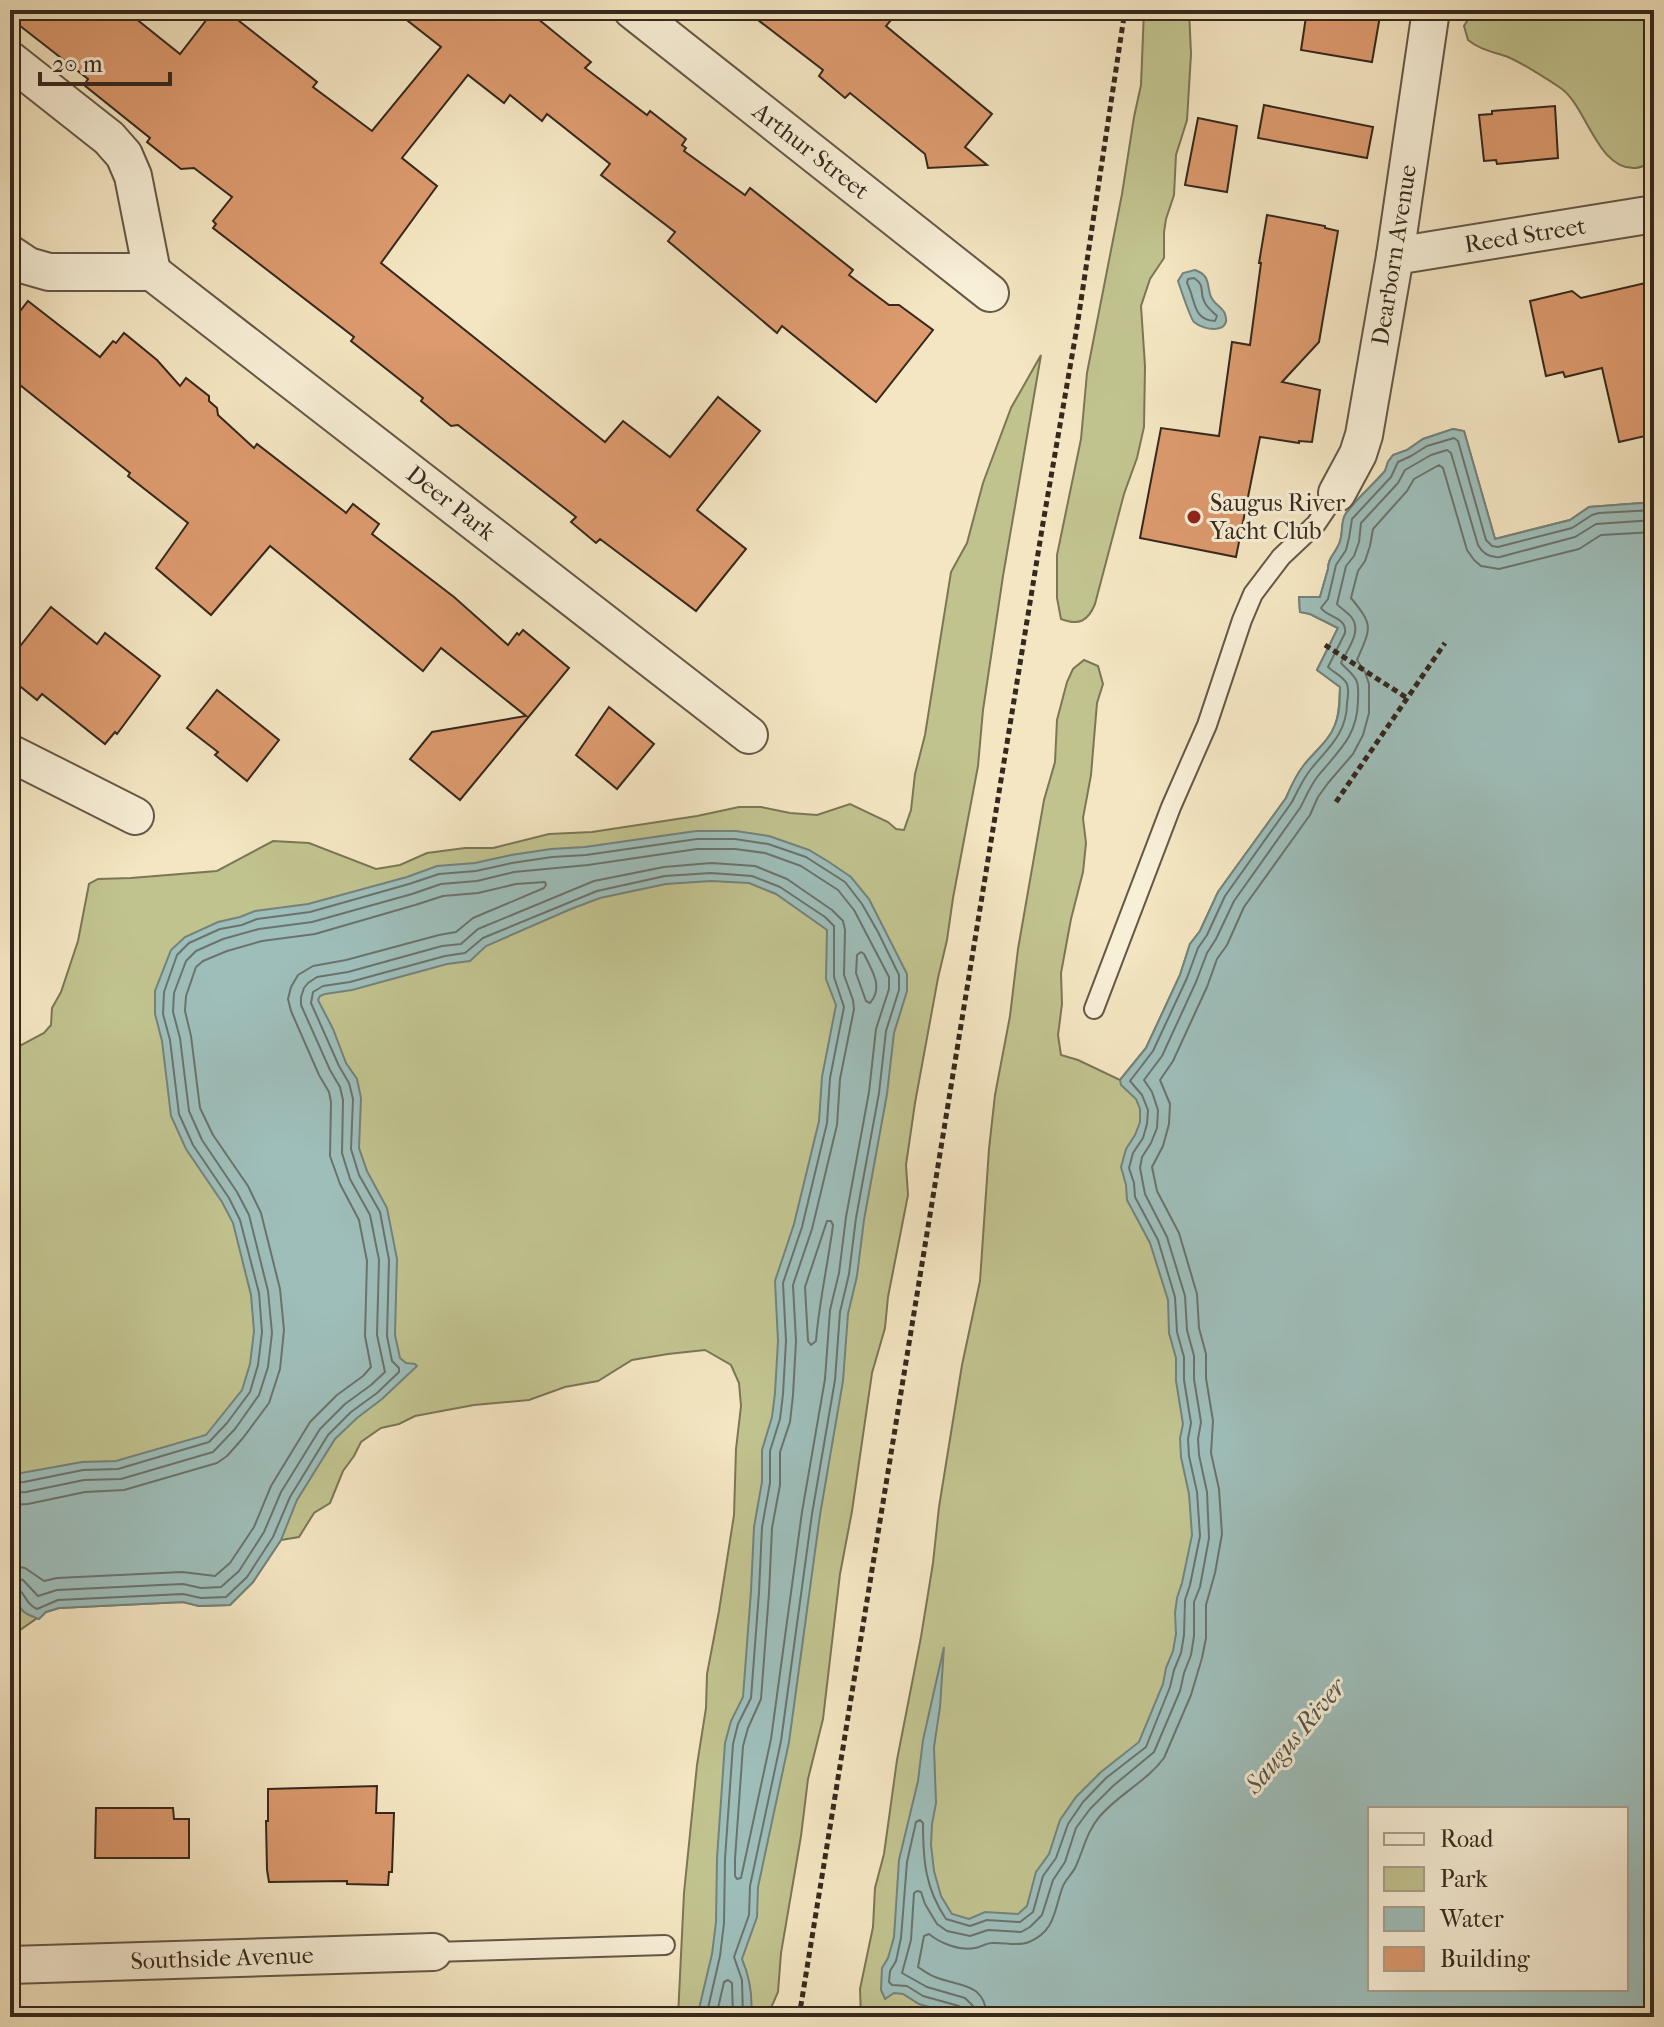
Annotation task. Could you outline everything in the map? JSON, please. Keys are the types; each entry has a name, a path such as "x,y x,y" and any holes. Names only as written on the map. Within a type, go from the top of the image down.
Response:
{"street":[{"name":"Arthur Street","path":"632,10 990,293"},
{"name":"Dearborn Avenue","path":"1337,493 1358,454 1364,435 1395,256 1431,10"},
{"path":"10,60 109,138 124,155 133,176 152,272 49,272 28,266 10,254"},
{"name":"Reed Street","path":"1395,256 1654,214"},
{"name":"Deer Park","path":"152,272 749,735"},
{"path":"10,753 135,816"},
{"name":"Southside Avenue","path":"10,1965 433,1952"}],"lane":[{"path":"1094,1009 1171,807 1207,725 1253,594 1281,557 1316,524 1337,493"},
{"path":"433,1952 665,1945"}],"path":[{"path":"799,2017 1077,327 1125,10"},
{"path":"1336,802 1445,643"},
{"path":"1325,645 1407,698"}],"green space":[{"path":"1144,10 1189,10 1191,54 1187,120 1176,155 1174,195 1164,232 1164,258 1150,279 1141,306 1145,366 1144,427 1137,458 1124,494 1095,604 1086,618 1073,622 1061,619 1057,598 1057,555 1081,439 1087,373 1141,85"},
{"path":"1475,10 1605,10 1654,22 1654,163 1636,168 1612,160 1562,89 1514,60 1468,40 1464,26"},
{"path":"1041,355 1003,576 978,766 915,1103 906,1165 908,1195 885,1328 872,1373 840,1574 823,1719 808,1779 781,1953 778,1992 767,2017 678,2017 684,1893 706,1708 707,1674 734,1515 741,1406 739,1383 731,1365 705,1350 632,1360 598,1381 565,1387 529,1400 474,1405 415,1416 381,1428 361,1442 343,1471 330,1503 314,1513 299,1537 281,1540 253,1582 230,1605 199,1606 183,1602 59,1608 46,1612 10,1637 10,1051 44,1033 51,1025 52,1008 61,992 78,941 89,884 98,879 217,871 273,841 309,843 376,869 400,865 427,853 493,848 549,834 592,832 739,807 817,815 850,804 896,829 904,830 911,810 915,774 925,735 951,572 967,543 983,483 1011,408"},
{"path":"1453,429 1464,431 1495,539 1570,520 1589,507 1654,502 1654,715 1012,2017 861,2017 860,1989 873,1927 875,1888 884,1854 897,1760 921,1637 962,1365 980,1281 995,1095 1044,800 1055,762 1057,720 1067,682 1073,669 1084,660 1098,666 1103,684 1097,703 1091,775 1083,818 1086,843 1083,872 1061,973 1062,1004 1058,1035 1061,1055 1120,1080 1146,1048 1180,975 1190,944 1200,931 1218,892 1286,798 1301,769 1335,725 1340,687 1317,670 1338,628 1300,612 1299,597 1320,597 1329,562 1340,542 1345,515 1385,471 1393,455 1423,439"}],"water":[{"path":"1195,270 1205,277 1211,297 1225,314 1225,325 1221,328 1204,327 1194,322 1178,281 1183,273"},
{"name":"Saugus River","path":"1453,429 1464,431 1495,539 1570,520 1589,507 1654,502 1654,2017 974,2017 919,2004 903,1994 894,1993 885,1999 881,1990 882,1968 894,1937 899,1860 944,1647 934,1747 936,1803 931,1845 941,1896 952,1914 969,1919 985,1912 1018,1914 1027,1906 1036,1872 1049,1854 1060,1820 1076,1797 1101,1772 1139,1742 1163,1684 1173,1651 1177,1598 1192,1535 1189,1494 1181,1457 1183,1424 1176,1381 1176,1358 1169,1333 1168,1300 1150,1243 1127,1200 1121,1167 1140,1122 1140,1109 1120,1080 1146,1048 1180,975 1190,944 1200,931 1218,892 1286,798 1301,769 1335,725 1340,687 1317,670 1338,628 1300,612 1299,597 1320,597 1329,562 1340,542 1345,515 1385,471 1393,455 1423,439"},
{"path":"696,831 736,831 769,836 809,850 829,862 851,877 869,899 907,974 907,991 894,1033 887,1094 848,1314 843,1381 820,1515 789,1742 758,1887 757,1917 742,1959 750,1987 751,2017 697,2017 716,1922 725,1743 731,1721 743,1697 754,1527 762,1482 762,1450 772,1417 775,1393 778,1341 775,1281 794,1224 819,1121 822,1077 836,1005 826,979 827,930 776,894 749,883 711,881 666,884 600,898 486,946 470,961 320,996 318,1000 346,1063 357,1079 361,1098 359,1148 367,1171 387,1208 397,1259 395,1335 400,1358 417,1366 335,1439 297,1500 281,1540 253,1582 230,1605 199,1606 183,1602 59,1608 46,1612 39,1619 23,1611 10,1593 10,1475 82,1462 116,1461 206,1435 242,1390 250,1364 254,1331 251,1295 233,1223 186,1149 171,1116 162,1041 155,1014 155,991 171,950 185,937 218,922 255,911 308,904 437,866"}],"building":[{"path":"10,10 125,10 180,54 214,10 225,10 317,82 313,87 372,131 441,47 394,10 527,10 591,62 585,68 647,115 650,111 686,139 682,145 686,148 684,151 745,195 750,188 853,270 849,275 889,305 899,305 933,330 876,402 782,326 777,333 668,241 675,232 601,175 610,164 547,114 542,121 510,95 504,103 468,75 402,158 437,186 381,263 605,442 623,421 670,457 718,397 760,431 697,510 746,549 696,611 600,539 596,543 571,522 576,517 458,425 451,426 421,401 423,398 351,341 354,337 213,228 216,224 213,221 232,197 194,168 181,169 147,142 150,138 84,85 88,79 10,18"},
{"path":"745,10 899,10 886,26 992,114 965,147 987,165 928,168 925,154 850,93 845,98 819,76 823,70"},
{"path":"1307,10 1381,10 1372,62 1301,50"},
{"path":"1264,105 1373,127 1367,158 1258,138"},
{"path":"1555,106 1558,158 1497,164 1496,160 1484,161 1479,115 1492,114 1492,111"},
{"path":"1198,118 1237,126 1227,192 1185,185"},
{"path":"1267,215 1338,231 1319,342 1282,382 1320,390 1312,442 1260,437 1236,557 1140,538 1161,428 1219,436 1232,342 1250,345"},
{"path":"1654,281 1654,434 1619,442 1602,368 1565,377 1563,372 1546,376 1530,301 1572,291 1581,298"},
{"path":"28,301 100,357 124,333 157,360 180,386 186,378 209,396 218,415 254,448 257,444 346,513 353,504 379,524 372,534 454,597 508,645 523,630 569,668 460,800 410,759 432,732 526,716 441,648 423,671 270,546 211,615 156,568 188,523 10,377 10,324"},
{"path":"51,607 97,644 105,633 160,676 117,734 115,732 105,744 42,694 37,700 10,678 10,659"},
{"path":"217,690 279,740 247,781 215,755 218,752 187,728"},
{"path":"609,707 654,744 617,789 576,755"},
{"path":"377,1786 376,1813 394,1813 392,1872 389,1872 388,1885 347,1884 347,1881 269,1882 268,1789"},
{"path":"96,1808 173,1808 174,1819 189,1819 189,1858 95,1858"}],"place":[{"name":"Saugus River Yacht Club","path":"1194,517"}]}
